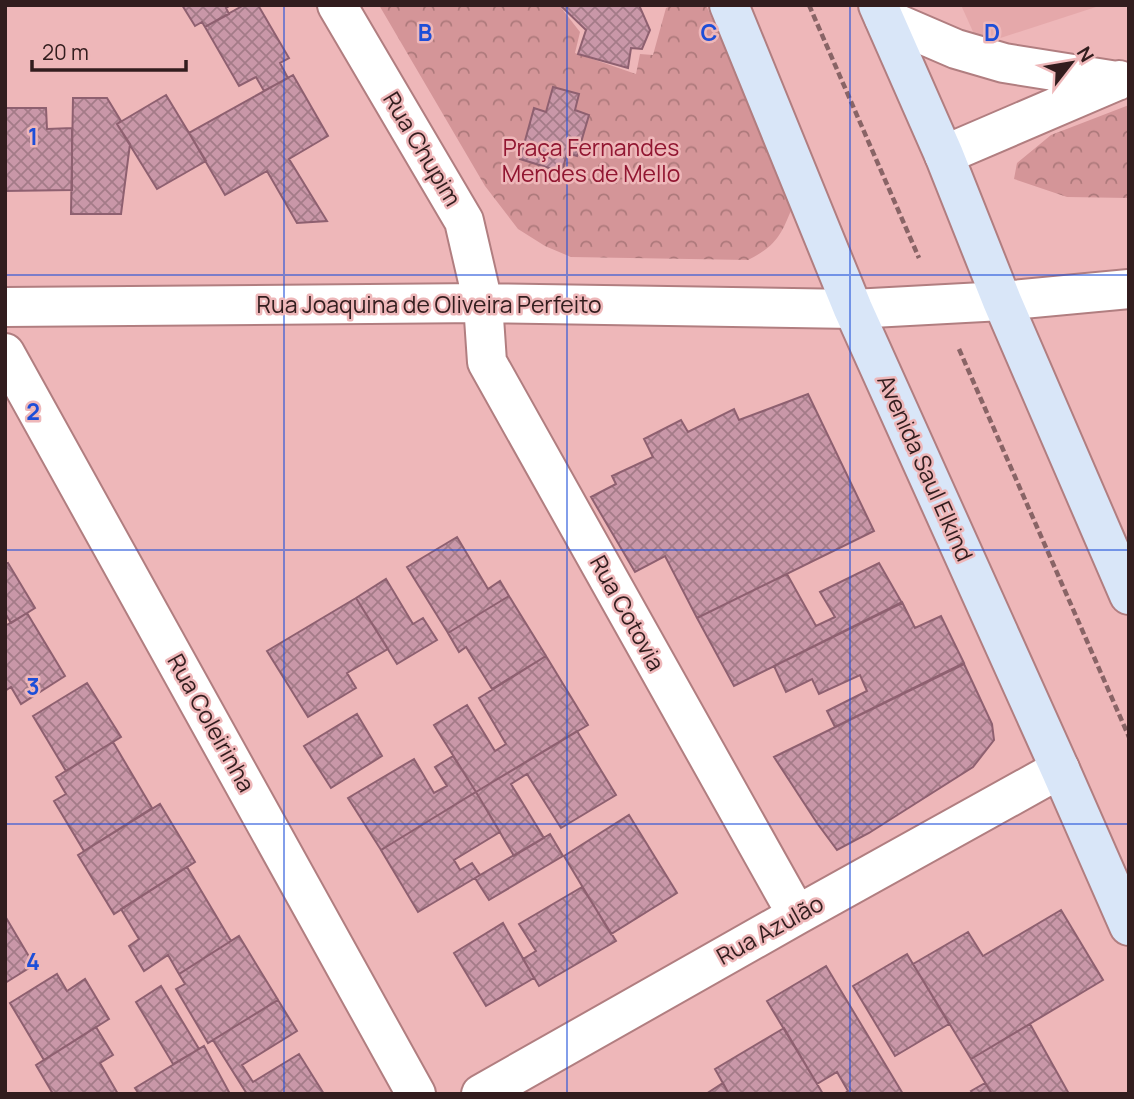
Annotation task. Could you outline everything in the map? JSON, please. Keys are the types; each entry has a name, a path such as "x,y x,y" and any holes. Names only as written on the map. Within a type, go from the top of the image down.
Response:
{"main road":[{"name":"Avenida Saul Elkind","path":"729,5 853,309 1129,926"},
{"path":"881,12 944,155 1002,302 1129,595"}],"street":[{"name":"Rua Chupim","path":"337,5 464,220 482,303"},
{"path":"881,12 956,49 1004,64 1123,79"},
{"path":"944,155 1123,79"},
{"name":"Rua Joaquina de Oliveira Perfeito","path":"5,307 482,303 853,309 1002,302 1129,289"},
{"name":"Rua Cotovia","path":"482,303 487,362 796,915"},
{"name":"Rua Coleirinha","path":"5,353 416,1094"},
{"name":"Rua Azulão","path":"481,1094 1060,769"}],"path":[{"path":"808,5 1129,737"}],"shaded area":[{"path":"961,5 1102,5 979,45"}],"green space":[{"name":"Praça Fernandes Mendes de Mello","path":"379,5 559,5 580,32 575,53 636,74 640,54 653,55 666,8 673,5 706,5 794,203 782,230 773,243 748,260 571,257 545,246 518,229 485,186"},
{"path":"1129,105 1129,198 1067,197 1014,179 1017,163 1051,135"}],"building":[{"path":"182,5 231,5 226,8 229,14 205,27 202,22 195,26"},
{"path":"244,5 258,5 289,58 280,63 288,78 264,91 256,77 239,86 205,27"},
{"path":"560,5 639,5 650,30 642,49 631,48 628,68 578,54 586,30"},
{"path":"293,75 328,136 289,159 327,221 297,223 267,171 225,195 189,133"},
{"path":"553,87 579,94 575,110 589,115 577,156 567,153 562,172 520,159 534,108 546,112"},
{"path":"166,95 206,161 157,189 117,124"},
{"path":"73,98 107,98 121,121 117,124 130,144 121,214 71,214"},
{"path":"5,108 46,108 47,129 72,128 72,190 5,191"},
{"path":"808,394 874,531 697,618 665,556 635,572 591,497 616,484 612,476 653,457 644,439 681,420 688,432 734,409 739,420"},
{"path":"457,537 488,589 500,581 509,596 448,633 407,567"},
{"path":"8,563 35,608 11,623 5,613 5,564"},
{"path":"879,563 902,603 734,686 697,618 787,574 816,626 835,617 820,592"},
{"path":"386,579 413,624 423,618 437,640 397,664 356,598"},
{"path":"509,596 546,656 492,689 466,647 459,652 448,633"},
{"path":"356,598 388,649 347,673 356,688 308,717 267,651"},
{"path":"902,602 915,628 941,616 964,663 835,727 827,711 867,691 860,675 819,694 812,679 786,692 774,666"},
{"path":"27,613 65,676 21,704 11,687 5,691 5,626"},
{"path":"546,656 588,725 476,792 434,725 467,705 495,751 506,744 479,698"},
{"path":"964,664 992,724 994,740 973,767 869,833 837,850 774,757"},
{"path":"87,683 121,737 66,771 33,716"},
{"path":"357,714 382,756 331,788 304,746"},
{"path":"577,731 616,795 561,828 527,774 511,784 544,838 514,856 476,792"},
{"path":"113,742 152,808 84,851 54,801 66,794 56,777"},
{"path":"453,756 476,792 381,850 348,798 414,759 434,793 447,786 435,767"},
{"path":"476,792 500,832 454,860 460,870 472,863 480,875 418,912 381,850"},
{"path":"160,804 195,862 114,914 78,855"},
{"path":"629,815 677,893 611,934 564,856"},
{"path":"550,834 563,856 489,900 475,878"},
{"path":"187,867 231,941 179,974 168,955 144,971 129,946 139,939 121,909"},
{"path":"582,887 616,941 539,986 523,959 536,951 519,924"},
{"path":"1061,910 1103,980 971,1059 913,964 968,932 983,956"},
{"path":"5,916 34,965 5,983"},
{"path":"503,923 534,978 486,1006 454,953"},
{"path":"239,936 278,1000 208,1043 176,989 185,984 179,974"},
{"path":"907,954 949,1024 895,1056 853,986"},
{"path":"826,966 903,1094 844,1094 848,1091 837,1072 817,1084 767,1001"},
{"path":"57,974 67,991 85,979 109,1019 44,1060 10,1003"},
{"path":"161,986 199,1049 173,1064 136,1002"},
{"path":"278,1000 297,1031 242,1065 253,1082 299,1054 324,1094 247,1094 213,1040"},
{"path":"1030,1024 1069,1094 992,1094 971,1059"},
{"path":"96,1027 113,1055 100,1063 118,1094 53,1094 36,1065"},
{"path":"784,1028 823,1094 729,1094 715,1069"},
{"path":"204,1046 230,1094 139,1094 135,1088"},
{"path":"723,1083 729,1094 706,1094"},
{"path":"985,1083 992,1094 973,1094 971,1091"}]}
